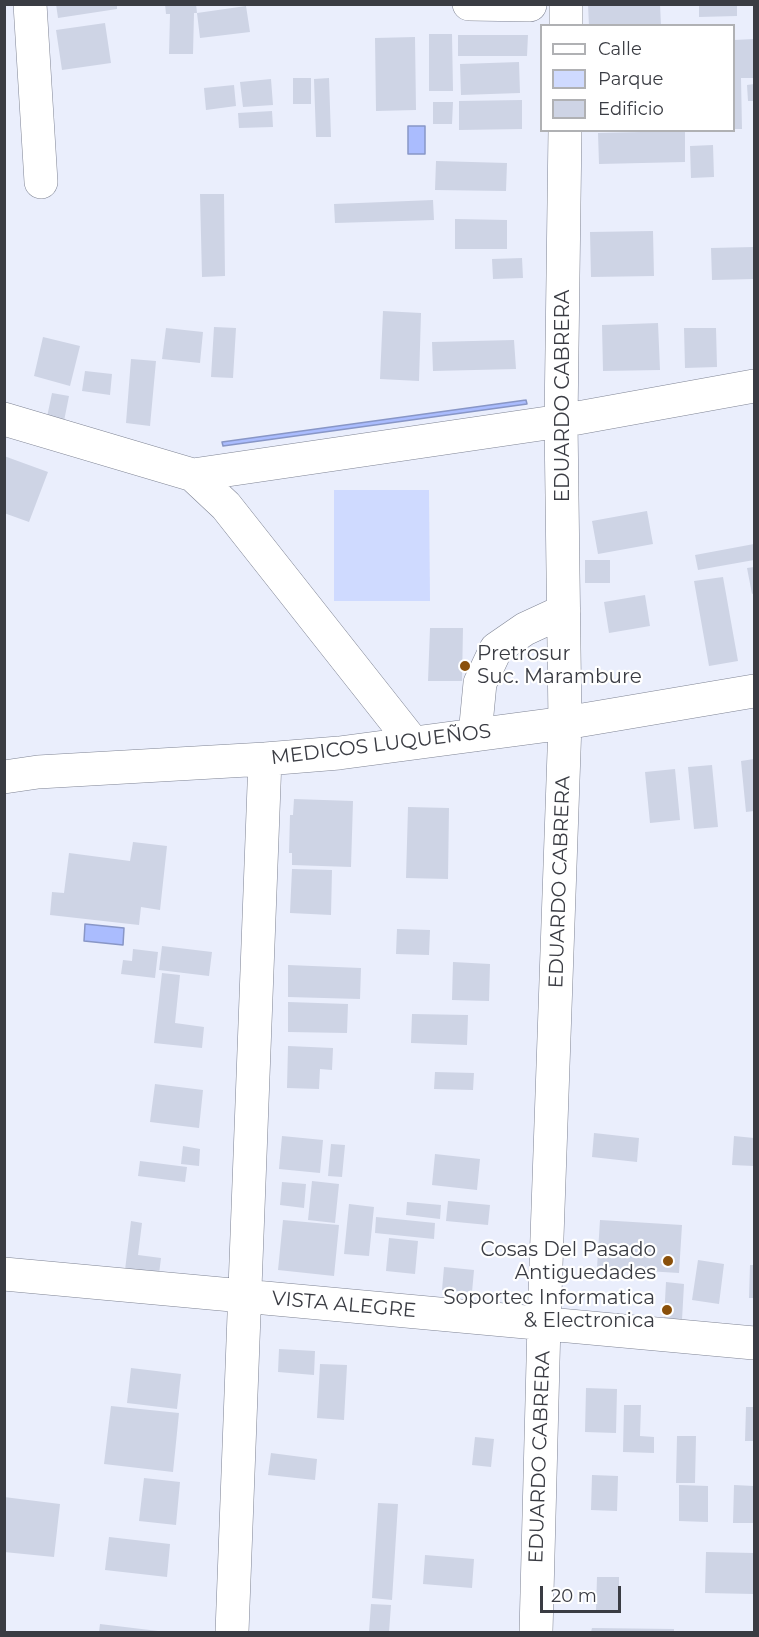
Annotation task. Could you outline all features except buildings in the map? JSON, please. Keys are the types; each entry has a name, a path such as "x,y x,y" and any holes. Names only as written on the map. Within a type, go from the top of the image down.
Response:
{"street":[{"path":"30,4 41,182"},
{"path":"469,4 530,5"},
{"path":"566,4 566,24"},
{"name":"EDUARDO CABRERA","path":"536,1632 544,1323 565,723 561,421 565,132"},
{"path":"4,419 193,475 561,421 754,387"},
{"path":"193,475 226,506 413,744"},
{"path":"475,735 480,683 496,649 525,629 564,611"},
{"name":"MEDICOS LUQUEÑOS","path":"4,777 38,772 265,759 413,744 565,723 754,691"},
{"path":"232,1632 265,759"},
{"name":"VISTA ALEGRE","path":"4,1274 754,1343"}],"green space":[{"path":"334,490 429,490 430,601 334,601"}],"water":[{"path":"408,126 425,126 425,154 408,154"},
{"path":"526,400 527,404 223,446 222,442"},
{"path":"85,924 124,928 123,945 84,941"}],"place":[{"name":"Pretrosur Suc. Marambure","path":"465,666"},
{"name":"Cosas Del Pasado Antiguedades","path":"668,1261"},
{"name":"Soportec Informatica & Electronica","path":"667,1310"}]}
